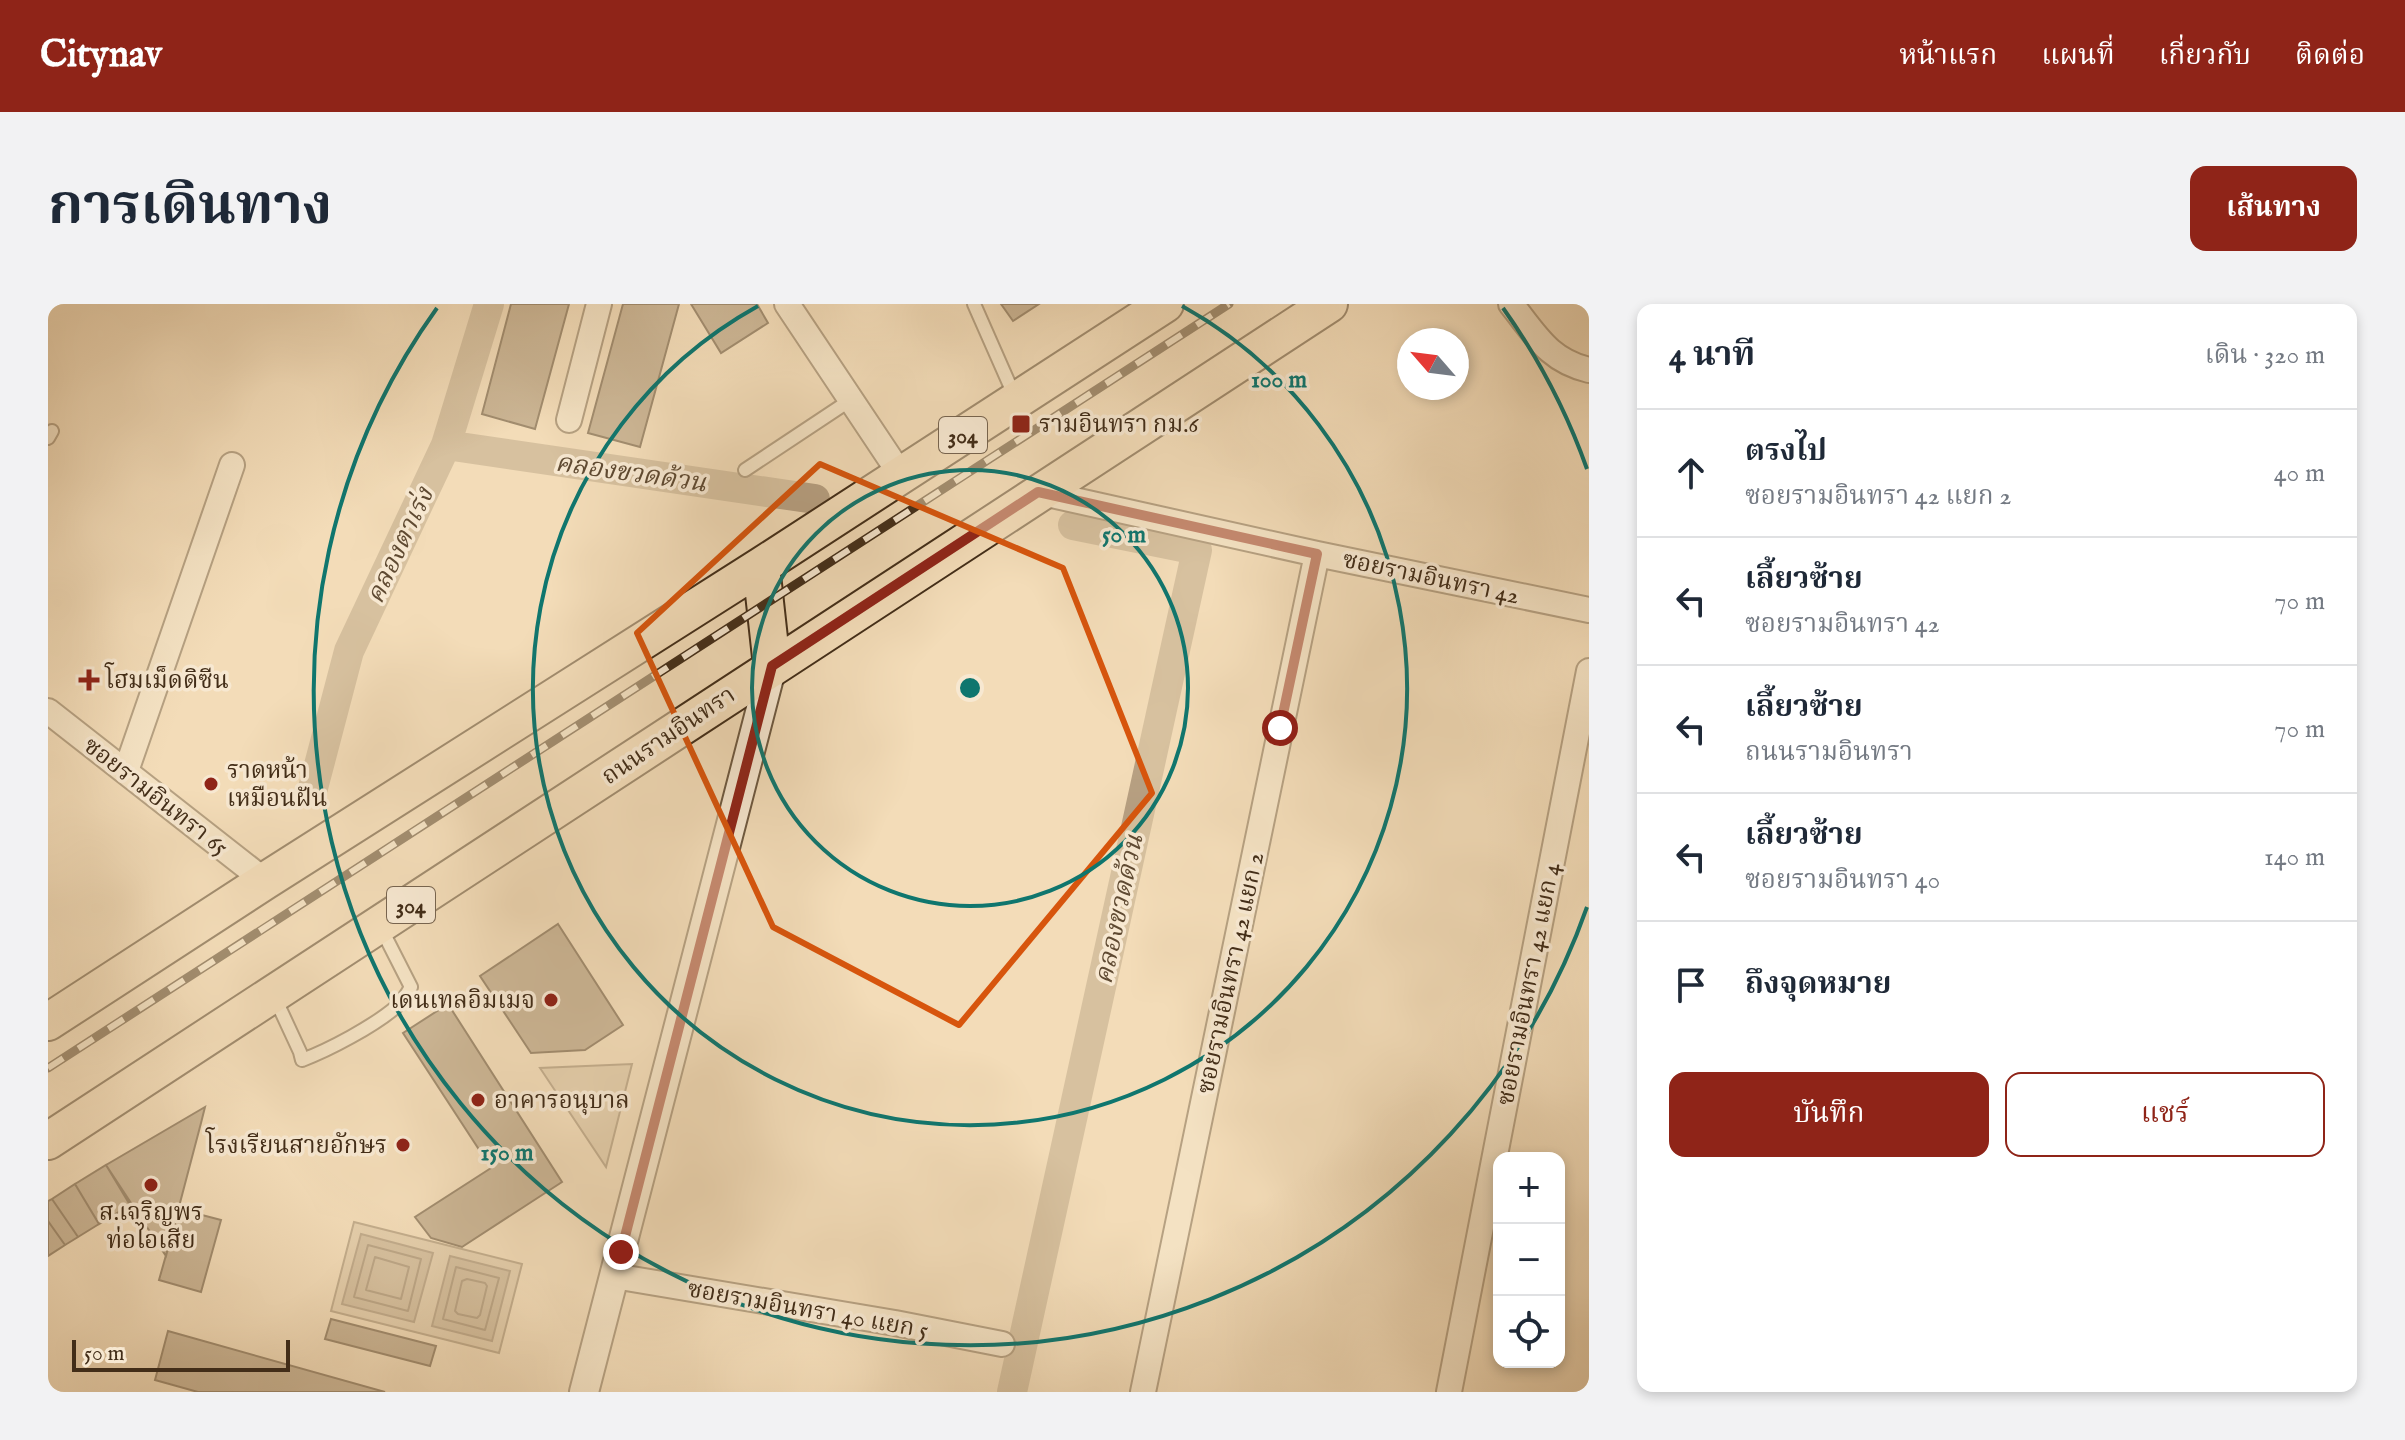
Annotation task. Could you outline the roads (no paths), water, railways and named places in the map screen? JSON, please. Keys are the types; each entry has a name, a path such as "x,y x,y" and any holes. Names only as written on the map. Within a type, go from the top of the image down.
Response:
{"main road":[{"name":"304","path":"48,1022 1165,304"},
{"name":"ถนนรามอินทรา","path":"48,1141 1329,304"},
{"path":"761,566 772,666"}],"street":[{"path":"569,420 599,304"},
{"path":"787,304 901,475"},
{"path":"1511,304 1549,353 1589,370"},
{"path":"126,771 232,465"},
{"name":"ซอยรามอินทรา 42","path":"1038,492 1589,610"},
{"name":"ซอยรามอินทรา 42 แยก 2","path":"1143,1392 1317,554"},
{"path":"584,1392 772,666"},
{"name":"ซอยรามอินทรา 42 แยก 4","path":"1449,1392 1589,671"},
{"name":"ซอยรามอินทรา 65","path":"48,711 265,881"},
{"name":"ซอยรามอินทรา 40 แยก 5","path":"614,1276 1002,1344"}],"lane":[{"path":"974,304 1016,400"},
{"path":"745,470 852,399"},
{"path":"273,996 302,1060 338,1043 397,1006 411,987 380,926"}],"water":[{"path":"361,1234 433,1253 414,1322 342,1304"},
{"path":"450,1256 510,1271 492,1341 432,1326"}],"waterway":[{"name":"คลองตาเร่ง","path":"313,788 349,651 446,445 489,304"},
{"name":"คลองขวดด้วน","path":"446,445 815,499"},
{"name":"คลองขวดด้วน","path":"1012,1392 1197,550 1073,525"}],"railway":[{"path":"48,1068 1229,304"}],"place":[{"name":"รามอินทรา กม.6","path":"1021,424"},
{"name":"โฮมเม็ดดิซีน","path":"89,680"},
{"name":"ราดหน้า เหมือนฝัน","path":"211,784"},
{"name":"เดนเทลอิมเมจ","path":"551,1000"},
{"name":"อาคารอนุบาล","path":"478,1100"},
{"name":"โรงเรียนสายอักษร","path":"403,1145"},
{"name":"ส.เจริญพร ท่อไอเสีย","path":"151,1185"}]}
